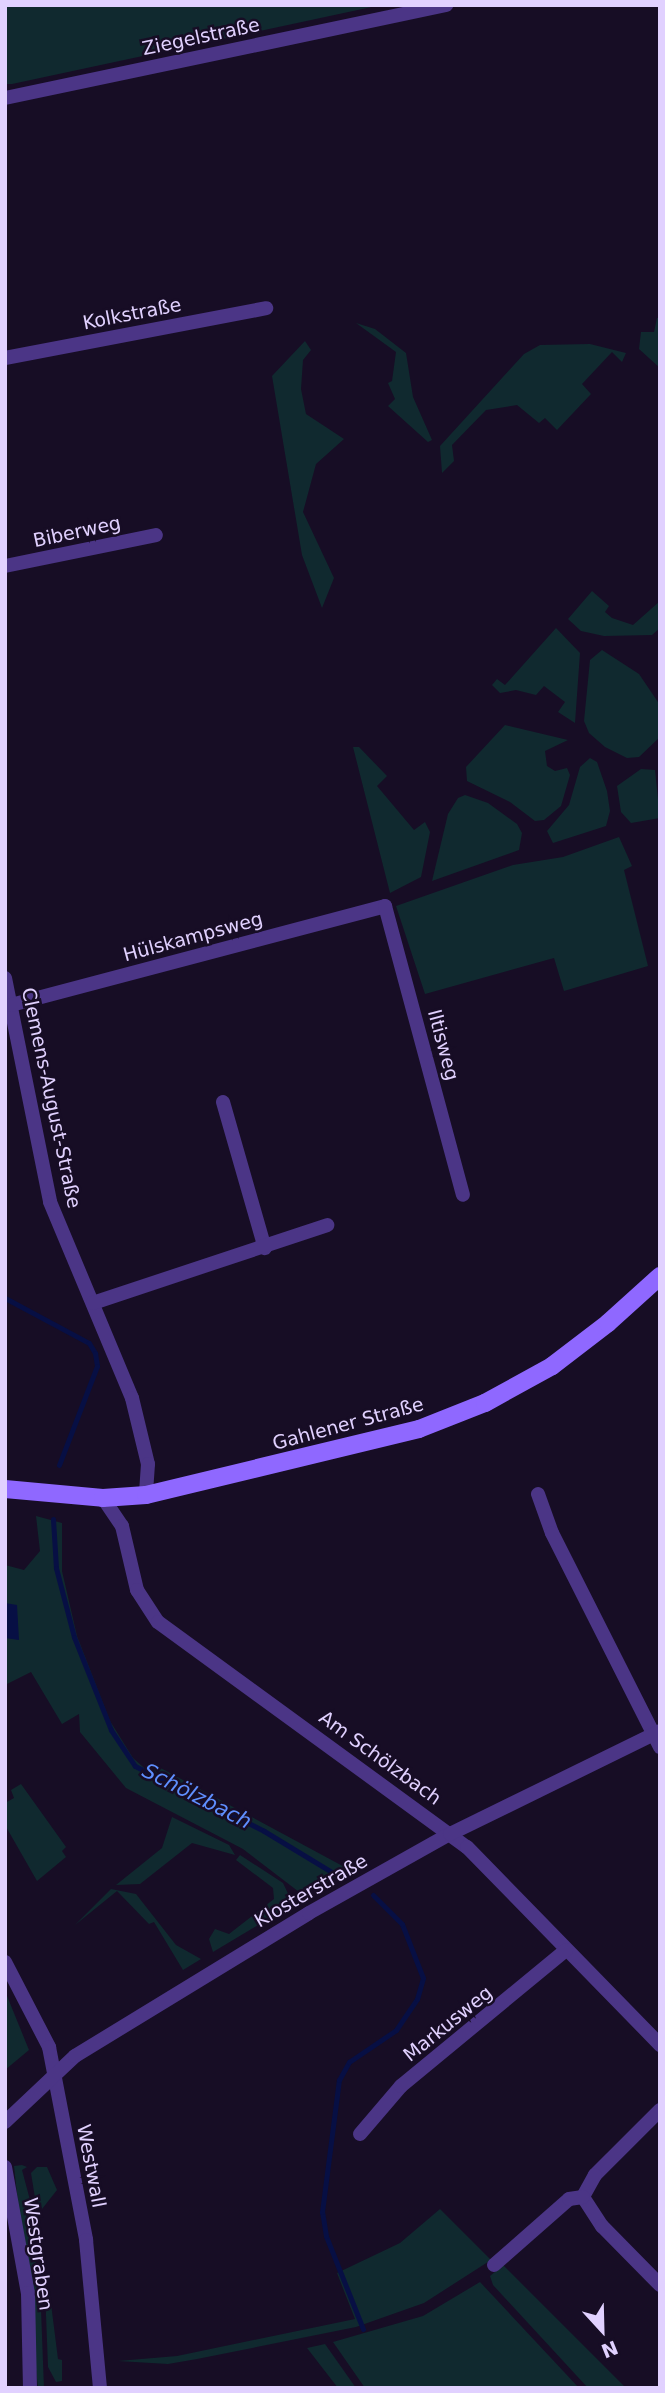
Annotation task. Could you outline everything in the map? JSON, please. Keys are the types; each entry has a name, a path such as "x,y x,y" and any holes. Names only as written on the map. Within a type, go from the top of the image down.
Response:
{"main road":[{"name":"Gahlener Straße","path":"5,1489 103,1498 146,1496 345,1449 485,1403 552,1366 608,1323 660,1276"}],"street":[{"name":"Ziegelstraße","path":"5,98 446,5"},
{"name":"Kolkstraße","path":"5,358 266,308"},
{"name":"Biberweg","path":"5,566 156,535"},
{"name":"Hülskampsweg","path":"11,1005 385,906"},
{"name":"Iltisweg","path":"385,906 463,1195"},
{"name":"Clemens-August-Straße","path":"5,978 50,1202 132,1398 148,1464 146,1496"},
{"path":"223,1102 265,1248"},
{"path":"93,1303 265,1248 327,1225"},
{"path":"538,1494 552,1532 657,1737"},
{"name":"Am Schölzbach","path":"103,1498 121,1526 146,1608 217,1667 450,1834 660,2045"},
{"name":"Klosterstraße","path":"5,2122 75,2056 450,1834 657,1737"},
{"name":"Markusweg","path":"360,2134 401,2086 566,1950"},
{"name":"Westwall","path":"5,1962 49,2048 86,2240 100,2388"},
{"path":"583,2197 595,2175 660,2110"},
{"name":"Westgraben","path":"5,2167 28,2293 30,2388"},
{"path":"494,2265 569,2199 583,2197"},
{"path":"583,2197 603,2226 660,2285"}],"green space":[{"path":"5,5 381,5 5,84"},
{"path":"657,318 660,318 660,368 639,349 641,332 654,332"},
{"path":"356,323 375,329 406,353 413,397 432,440 428,442 388,406 395,399 388,383 392,381 396,352"},
{"path":"305,341 311,350 303,360 301,389 306,414 344,439 316,464 303,512 334,578 322,608 302,555 272,376"},
{"path":"590,344 626,353 622,362 612,352 582,384 591,394 557,430 545,418 539,423 517,405 486,410 452,445 454,461 442,473 440,446 524,354 540,345"},
{"path":"592,591 609,606 605,612 612,618 633,625 660,601 660,628 652,635 604,636 581,631 568,619"},
{"path":"556,628 580,653 575,723 558,712 565,702 544,686 536,695 516,690 500,693 492,685 497,679 505,685"},
{"path":"602,650 639,674 660,705 660,737 639,757 627,758 605,747 589,733 584,721 590,660"},
{"path":"505,725 568,740 545,751 547,766 555,771 567,768 570,775 561,806 544,820 535,821 510,802 467,781 466,767"},
{"path":"353,747 359,747 387,776 377,786 414,830 425,822 430,832 421,877 390,893"},
{"path":"590,758 597,762 607,791 610,811 606,826 553,843 547,831 569,805 580,767"},
{"path":"641,769 655,770 660,818 631,823 621,812 617,786"},
{"path":"465,795 488,803 517,824 522,833 519,850 432,881 448,814 458,798"},
{"path":"619,837 632,866 624,870 648,966 564,991 554,958 425,994 396,906 513,865 563,857"},
{"path":"36,1516 62,1523 62,1571 77,1636 110,1721 133,1758 151,1774 157,1766 350,1870 303,1895 243,1849 126,1788 80,1732 79,1714 62,1724 31,1672 5,1685 5,1565 24,1570 40,1551"},
{"path":"21,1784 66,1847 62,1851 66,1857 37,1881 5,1825 5,1803 14,1798 11,1790"},
{"path":"172,1817 229,1845 235,1855 192,1843 140,1884 116,1885 162,1848"},
{"path":"240,1855 283,1883 293,1904 213,1952 209,1939 215,1929 229,1934 274,1899 273,1888 236,1860"},
{"path":"111,1889 136,1894 176,1945 201,1959 183,1970 154,1922 149,1924 117,1891 75,1925"},
{"path":"5,1991 29,2050 5,2070"},
{"path":"14,2166 27,2167 22,2170 30,2200 24,2205 40,2283 44,2388 38,2388"},
{"path":"37,2167 47,2167 57,2190 42,2209 35,2198 31,2173"},
{"path":"440,2209 491,2260 424,2303 356,2327 197,2359 168,2364 118,2361 177,2356 355,2319 337,2273 400,2243"},
{"path":"503,2265 626,2388 588,2388 493,2285 490,2276"},
{"path":"480,2282 579,2388 365,2388 333,2342 423,2316"},
{"path":"49,2288 58,2359 62,2360 62,2381 56,2382 48,2367 45,2289"},
{"path":"325,2344 356,2388 338,2388 307,2348"}],"shaded area":[{"path":"5,1603 17,1605 19,1640 5,1638"}],"waterway":[{"name":"Schölzbach","path":"5,1298 89,1343 95,1353 97,1366 59,1465"},
{"name":"Schölzbach","path":"53,1519 56,1568 74,1637 111,1730 135,1766 264,1831 340,1877"},
{"name":"Schölzbach","path":"363,2329 326,2236 322,2212 339,2080 349,2062 396,2030 417,1999 423,1978 402,1924 373,1895"}]}
